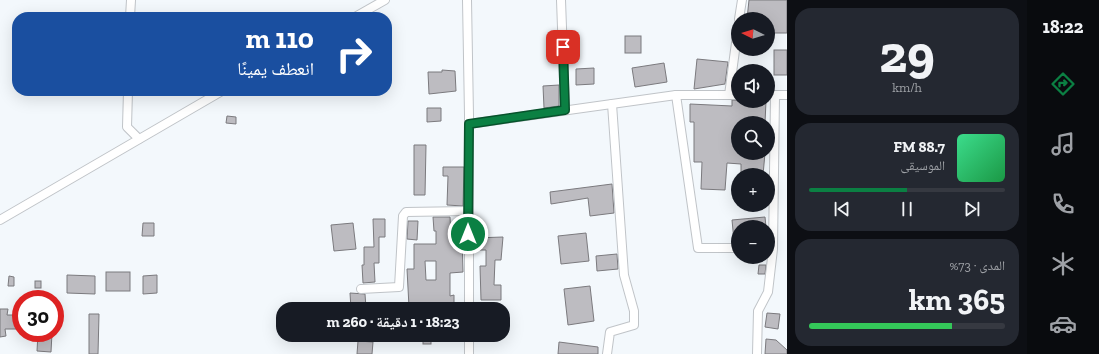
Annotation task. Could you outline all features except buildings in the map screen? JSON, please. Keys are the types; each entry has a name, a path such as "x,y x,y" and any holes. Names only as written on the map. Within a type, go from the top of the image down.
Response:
{"street":[{"path":"130,12 131,0"},
{"path":"364,12 385,0"},
{"path":"467,0 469,124 469,302"},
{"path":"561,0 565,110"},
{"path":"740,12 742,0"},
{"path":"469,124 676,95 728,95 734,56"},
{"path":"676,95 698,248 731,248"},
{"path":"775,95 787,95"},
{"path":"128,96 127,127 139,139"},
{"path":"0,220 213,96"},
{"path":"607,354 610,332 634,325 634,311 624,275 612,104"},
{"path":"770,220 772,108"},
{"path":"361,289 399,287 403,216 406,212 468,211"},
{"path":"757,354 758,311 768,292 769,264"},
{"path":"469,342 469,354"}],"route":[{"path":"468,234 469,124 565,110 563,47"}]}
